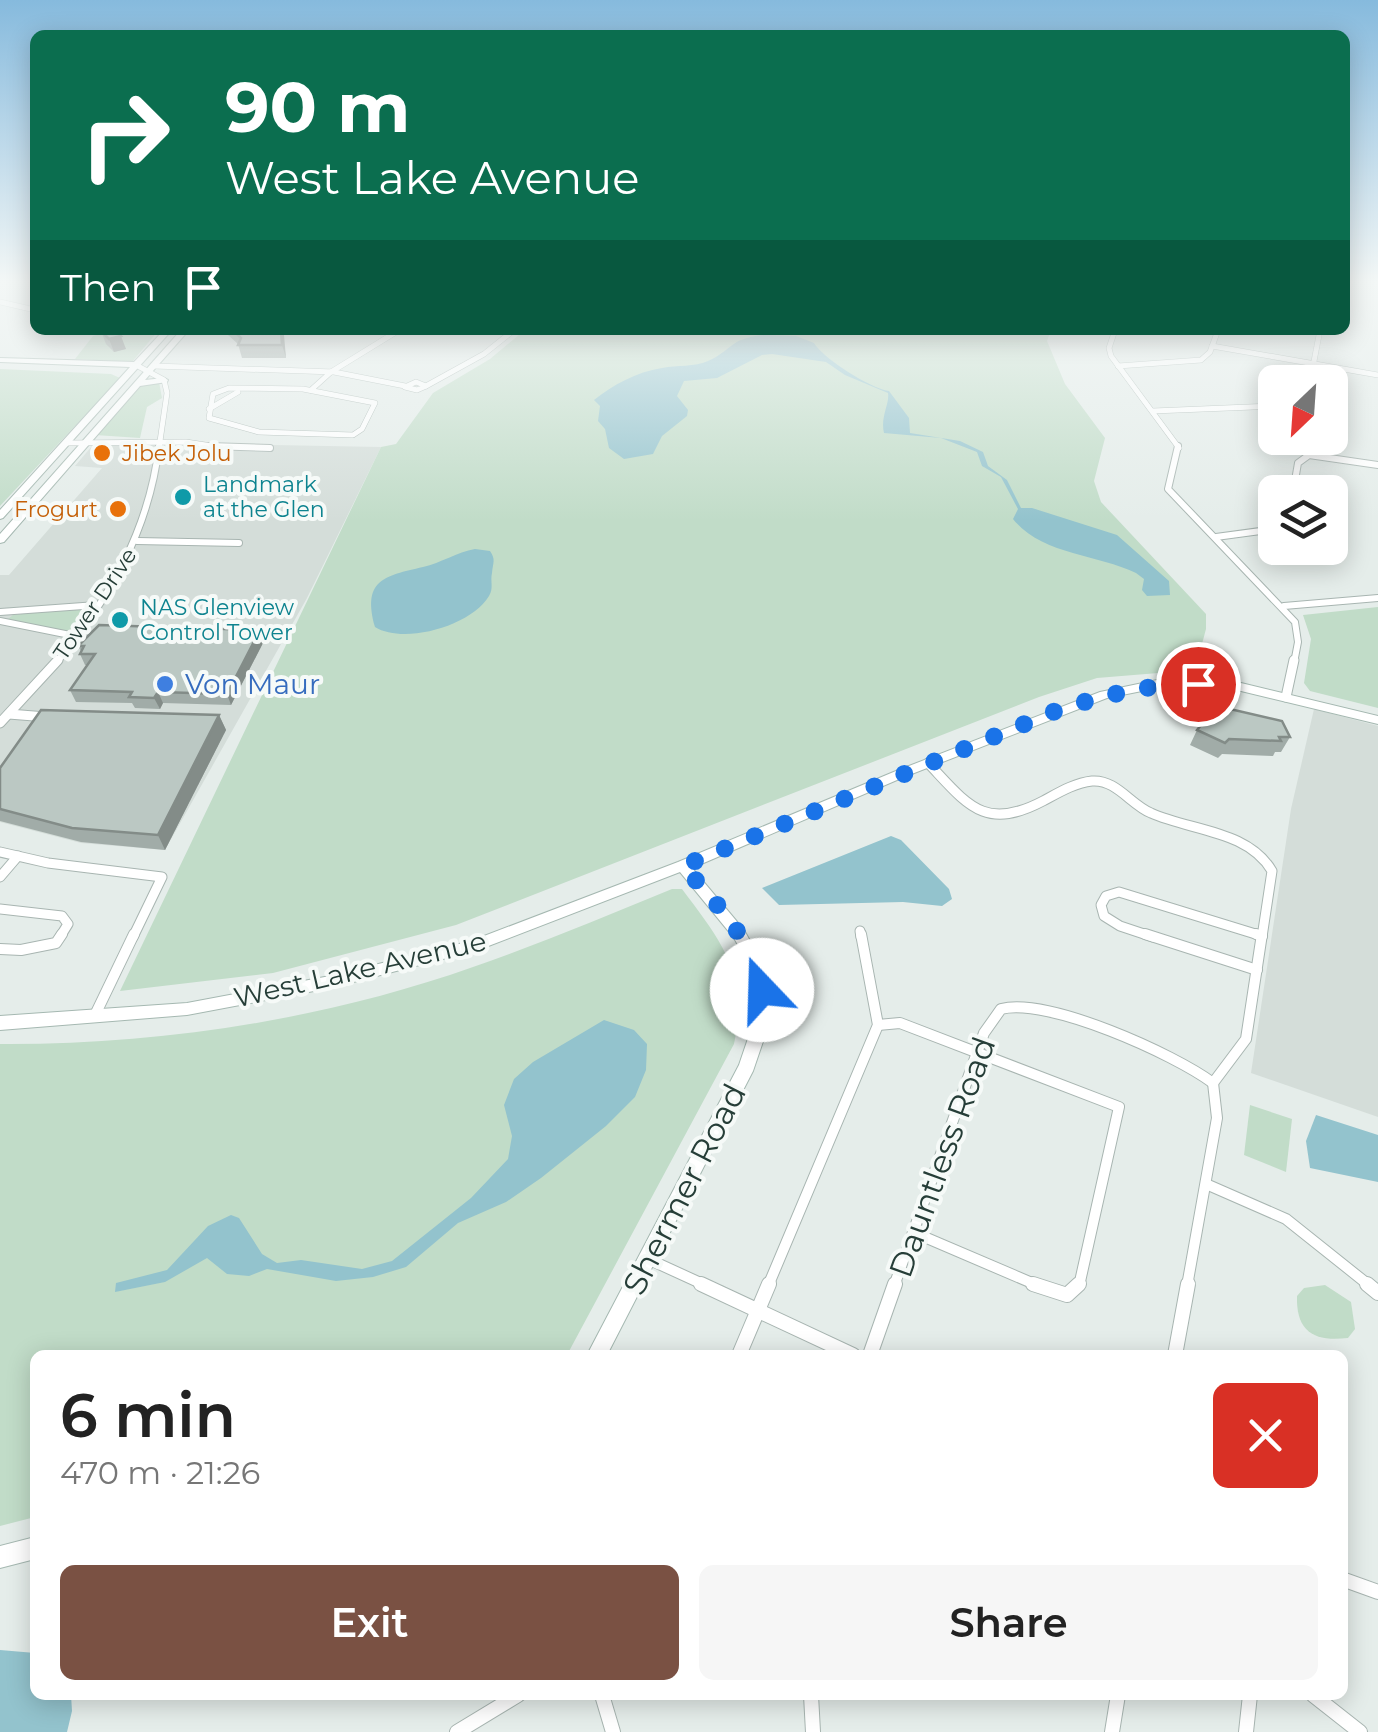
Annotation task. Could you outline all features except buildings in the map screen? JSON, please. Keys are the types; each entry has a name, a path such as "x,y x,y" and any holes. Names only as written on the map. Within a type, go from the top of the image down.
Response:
{"street":[{"path":"0,516 141,360"},
{"path":"0,540 159,360"},
{"path":"307,389 372,400 375,404 367,420 346,430 314,435 260,432 209,418 209,408 232,393 260,388 307,389 351,360"},
{"path":"0,364 331,372 405,386 419,382 426,386 473,360"},
{"path":"1114,360 1178,446 1168,488 1284,606 1295,622 1298,642 1286,696"},
{"path":"1118,366 1198,360"},
{"path":"1295,360 1378,374"},
{"path":"152,368 164,380"},
{"path":"307,389 320,372"},
{"path":"138,384 164,380"},
{"name":"Tower Drive","path":"0,723 58,663 137,542 154,480 167,393 164,380"},
{"path":"1153,412 1258,407"},
{"path":"67,443 270,448"},
{"path":"1296,475 1298,463 1309,455 1378,465"},
{"path":"1216,537 1258,531"},
{"path":"137,542 239,543"},
{"path":"1284,606 1378,598"},
{"path":"75,636 1,622 4,612 97,605"},
{"name":"West Lake Avenue","path":"4,1020 187,1009 330,982 473,946 683,866 1104,694 1157,684 1241,687 1378,720"},
{"path":"9,714 55,717"},
{"path":"928,763 977,810 988,815 1008,815 1094,781 1118,788 1155,815 1255,850 1272,871 1246,1040 1213,1083 1217,1118 1175,1350"},
{"path":"0,852 162,877 96,1015"},
{"path":"0,877 18,856"},
{"name":"Shermer Road","path":"600,1350 748,1066 766,1010 759,970 739,934 683,866"},
{"path":"1257,970 1120,926 1104,916 1101,906 1106,896 1119,892 1262,936"},
{"path":"0,909 62,916 68,924 56,943 21,950 0,949"},
{"path":"741,1350 878,1025 860,932"},
{"name":"Dauntless Road","path":"872,1350 978,1053 996,1014 1009,1006 1024,1006 1179,1060 1213,1083"},
{"path":"878,1025 900,1023 1119,1107 1078,1289 1067,1294 1052,1292 914,1232"},
{"path":"1206,1184 1286,1219 1378,1293"},
{"path":"648,1259 842,1350"},
{"path":"0,1557 30,1549"},
{"path":"1348,1581 1378,1592"},
{"path":"456,1732 510,1700"},
{"path":"604,1700 614,1732"},
{"path":"810,1700 813,1732"},
{"path":"1112,1732 1117,1700"},
{"path":"1246,1732 1249,1700"},
{"path":"1319,1700 1360,1732"}],"shaded area":[{"path":"195,445 213,450 267,452 273,445 381,447 307,598 165,850 81,843 0,822 0,575 9,575 102,468 75,466 92,446"},
{"path":"1314,709 1378,726 1378,1117 1251,1073 1291,809"}],"green space":[{"path":"489,360 1055,360 1065,384 1105,438 1094,481 1101,502 1206,614 1195,670 1097,678 1039,697 456,925 273,973 120,991 381,447 396,444 433,393"},
{"path":"0,369 111,374 120,378 0,506"},
{"path":"159,382 162,398 147,407 140,438 95,435 142,385"},
{"path":"1378,607 1378,708 1310,691 1304,683 1311,639 1303,615"},
{"path":"75,608 88,613 69,632 7,620 13,615"},
{"path":"672,889 682,889 729,960 738,998 738,1020 734,1044 570,1350 30,1350 30,1518 0,1526 0,1044 120,1040 299,1015 416,986 573,930"},
{"path":"1250,1105 1292,1119 1286,1172 1244,1155"},
{"path":"1325,1285 1351,1302 1355,1329 1348,1338 1316,1336 1303,1326 1297,1296 1304,1288"}],"water":[{"path":"753,360 717,378 684,381 677,396 688,410 687,416 662,436 653,454 624,459 609,448 605,429 598,421 600,406 594,400 643,373"},
{"path":"811,360 832,360 847,372 889,391 909,418 910,433 960,441 983,452 988,466 1007,480 1021,508 1117,535 1169,581 1170,595 1147,596 1142,590 1144,579 1136,573 1054,547 1025,531 1013,519 1018,509 1001,477 982,466 977,452 941,438 884,433 888,393 845,375 826,362"},
{"path":"475,549 490,551 494,559 491,590 480,607 436,630 403,634 375,627 372,599 380,583"},
{"path":"891,836 901,840 949,889 952,899 942,906 903,902 779,905 762,888"},
{"path":"604,1020 634,1030 647,1044 646,1070 635,1097 606,1126 541,1178 506,1202 458,1223 406,1267 373,1277 336,1281 267,1269 249,1276 227,1274 207,1258 165,1282 115,1292 116,1283 167,1270 208,1226 231,1215 239,1218 262,1254 277,1263 301,1260 362,1269 392,1261 471,1198 508,1159 512,1136 504,1105 514,1079 533,1062"},
{"path":"1316,1115 1378,1135 1378,1182 1310,1168 1306,1141"},
{"path":"0,1650 30,1653 30,1700 71,1700 67,1732 0,1732"}],"place":[{"name":"Jibek Jolu","path":"102,453"},
{"name":"Landmark at the Glen","path":"183,497"},
{"name":"Frogurt","path":"118,509"},
{"name":"NAS Glenview Control Tower","path":"120,620"},
{"name":"Von Maur","path":"165,684"}],"route":[{"path":"762,990 759,970 739,934 683,866 1058,710 1104,694 1157,684 1198,684"}]}
